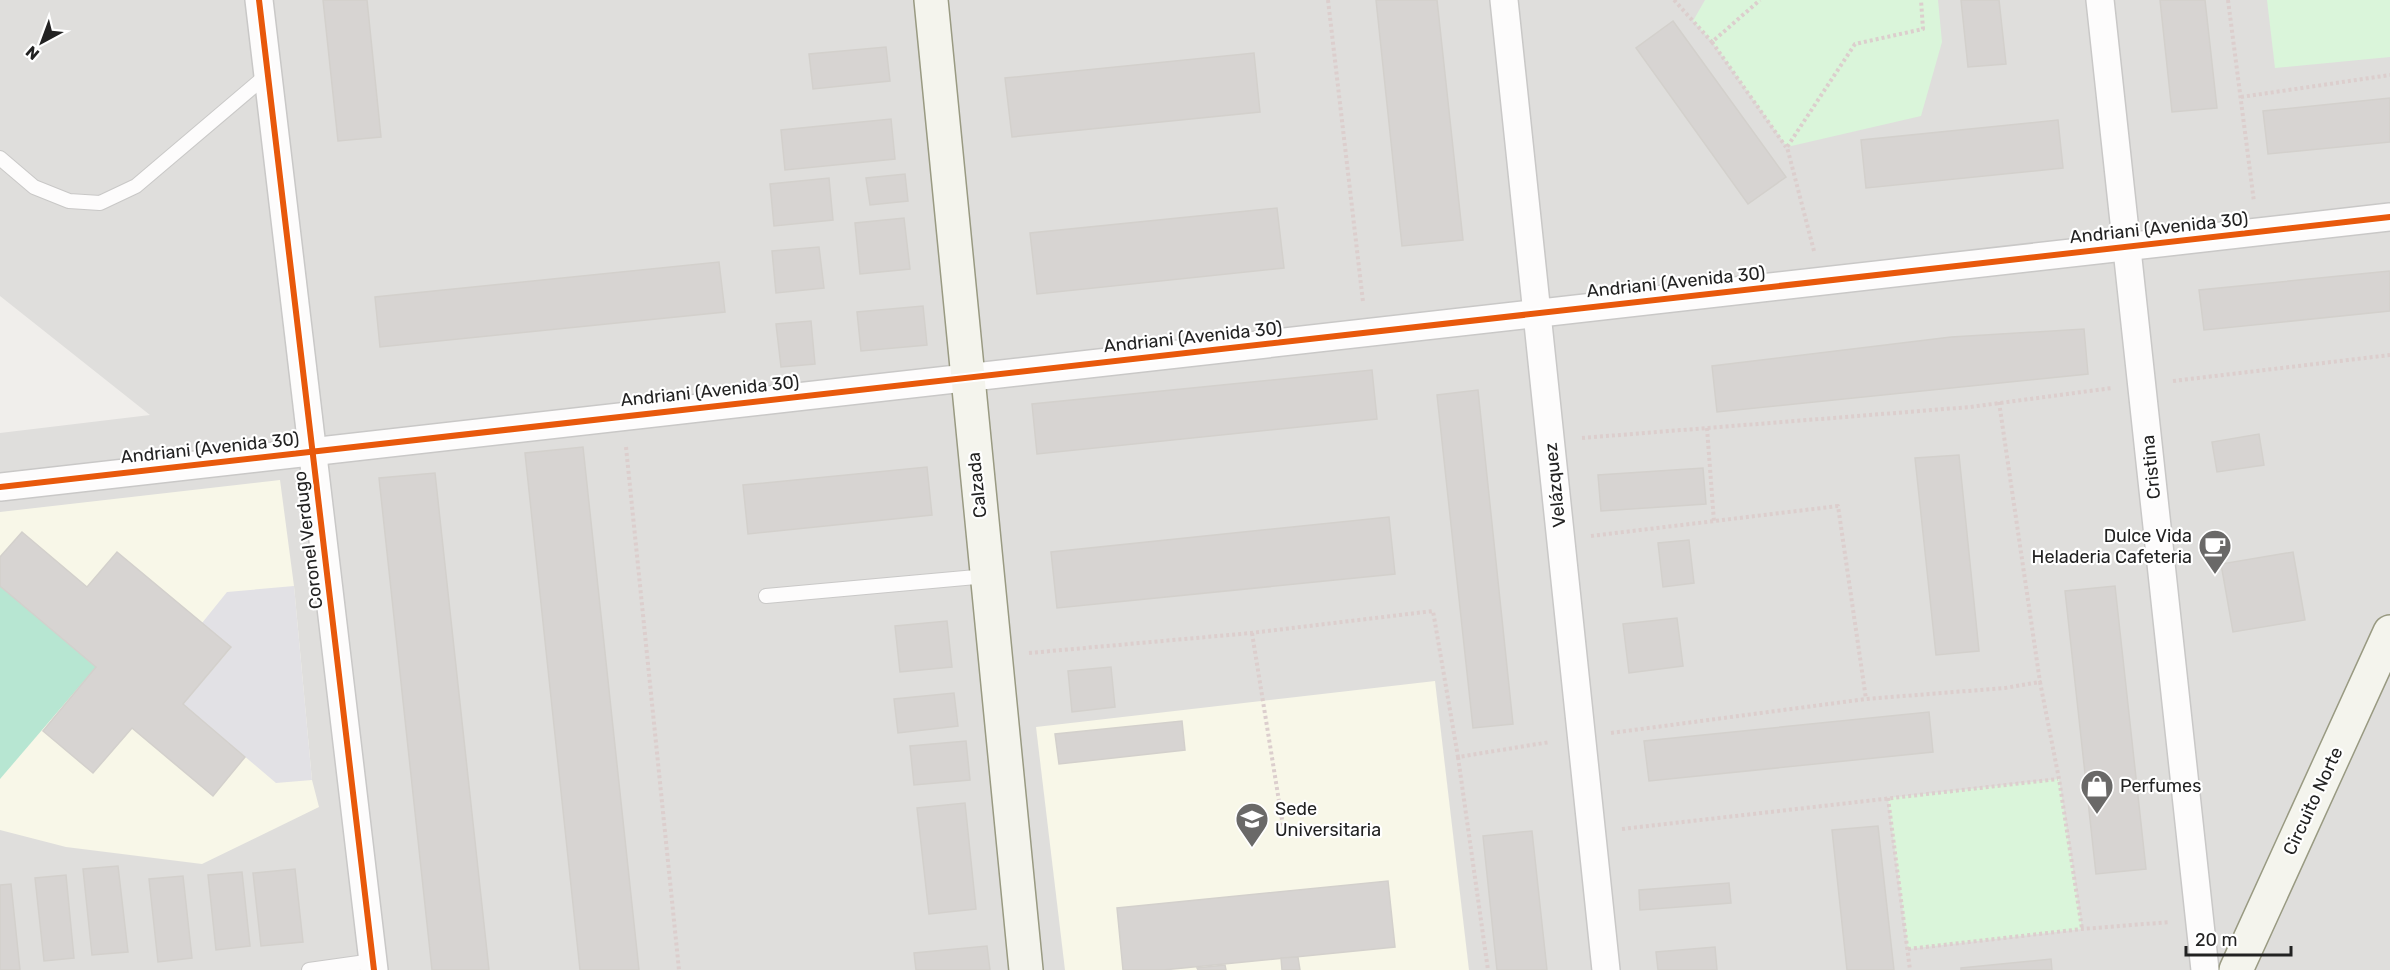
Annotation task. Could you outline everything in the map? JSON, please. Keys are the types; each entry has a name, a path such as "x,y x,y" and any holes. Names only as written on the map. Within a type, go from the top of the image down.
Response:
{"street":[{"name":"Coronel Verdugo","path":"259,0 374,965"},
{"name":"Calzada","path":"931,0 966,378 1026,970"},
{"name":"Velázquez","path":"1504,0 1606,970"},
{"name":"Cristina","path":"2100,0 2205,970"},
{"name":"Andriani (Avenida 30)","path":"0,487 2390,217"},
{"name":"Circuito Norte","path":"2236,970 2389,637"}],"lane":[{"path":"0,158 34,187 69,201 100,203 136,186 268,74"},
{"path":"766,596 987,576"},
{"path":"309,970 374,965"}],"path":[{"path":"1328,0 1367,333"},
{"path":"1674,0 1712,42 1786,147 1821,281"},
{"path":"1712,42 1760,0"},
{"path":"1786,147 1855,44 1923,29 1921,0"},
{"path":"2228,0 2258,232"},
{"path":"2241,97 2390,75"},
{"path":"1550,440 1970,407 2142,384 2390,356"},
{"path":"1999,402 2040,682 2059,779 2082,929"},
{"path":"623,416 679,970"},
{"path":"1707,429 1714,522"},
{"path":"1561,540 1838,506 1866,699"},
{"path":"996,657 1251,633 1432,611 1458,757 1488,970"},
{"path":"1251,633 1283,826"},
{"path":"1458,757 1581,737 1866,699 2006,688 2040,682"},
{"path":"1591,833 2059,779"},
{"path":"1888,798 1910,970"},
{"path":"1908,949 2082,929 2199,920"}],"shaded area":[{"path":"0,0 2390,0 2390,970 0,970 0,433 150,415 0,296"},
{"path":"280,480 294,586 312,780 319,807 202,864 66,847 0,830 0,512"},
{"path":"294,586 312,780 276,783 183,704 231,648 202,623 227,592"},
{"name":"Sede Universitaria","path":"1435,681 1469,970 1065,970 1036,727"}],"green space":[{"path":"1705,0 1938,0 1942,42 1921,116 1787,147 1712,42 1693,21"},
{"path":"2267,0 2390,0 2390,57 2275,68"},
{"path":"0,586 96,667 0,779"},
{"path":"2059,779 2082,929 1908,949 1888,798"}],"building":[{"path":"323,0 367,0 381,137 338,141"},
{"path":"1376,0 1437,0 1463,240 1402,246"},
{"path":"1961,0 1999,0 2006,64 1968,67"},
{"path":"2160,0 2205,0 2217,108 2172,112"},
{"path":"1673,21 1786,177 1748,204 1636,48"},
{"path":"886,47 890,81 813,89 809,54"},
{"path":"1254,53 1260,112 1012,137 1005,78"},
{"path":"2390,98 2390,142 2268,154 2263,111"},
{"path":"891,119 895,159 785,170 781,130"},
{"path":"2058,120 2063,168 1866,188 1861,140"},
{"path":"905,174 908,201 870,205 866,178"},
{"path":"829,178 833,220 774,226 770,184"},
{"path":"1277,208 1284,268 1037,294 1030,233"},
{"path":"904,218 910,269 860,274 855,223"},
{"path":"819,247 824,288 776,293 772,251"},
{"path":"719,262 725,312 380,347 375,297"},
{"path":"2390,271 2390,311 2204,330 2199,290"},
{"path":"923,306 927,345 861,351 857,312"},
{"path":"811,321 815,364 781,367 776,324"},
{"path":"2084,329 2088,374 1717,412 1712,366 1951,337"},
{"path":"1372,370 1377,419 1037,454 1032,404"},
{"path":"1478,390 1513,724 1473,728 1437,395"},
{"path":"2259,434 2264,465 2217,472 2212,442"},
{"path":"583,447 639,970 580,970 525,453"},
{"path":"1959,455 1979,651 1936,655 1915,458"},
{"path":"927,467 932,515 748,534 743,485"},
{"path":"1703,468 1706,504 1601,511 1598,475"},
{"path":"435,473 489,970 432,970 379,478"},
{"path":"1389,517 1395,574 1057,608 1051,552"},
{"path":"22,532 87,587 117,552 231,647 183,704 245,757 213,796 132,728 93,773 43,731 96,667 0,586 0,557"},
{"path":"1689,540 1694,583 1663,587 1658,543"},
{"path":"2293,552 2305,620 2233,632 2221,564"},
{"path":"2115,586 2146,869 2096,874 2065,591"},
{"path":"1677,618 1683,666 1629,673 1623,624"},
{"path":"947,621 952,667 900,672 895,626"},
{"path":"1111,667 1115,707 1072,712 1068,671"},
{"path":"954,693 958,726 898,733 894,699"},
{"path":"1929,712 1933,752 1649,781 1644,741"},
{"path":"1182,721 1185,750 1059,764 1055,734"},
{"path":"966,741 970,780 914,785 910,746"},
{"path":"965,803 976,909 929,914 917,808"},
{"path":"1878,826 1894,970 1847,970 1832,830"},
{"path":"1532,831 1547,970 1497,970 1483,836"},
{"path":"118,866 128,952 92,955 83,869"},
{"path":"295,869 303,942 261,946 253,873"},
{"path":"242,872 250,946 216,950 208,875"},
{"path":"66,875 74,958 44,961 35,878"},
{"path":"183,876 192,958 158,962 149,879"},
{"path":"1388,881 1395,947 1163,970 1123,970 1117,908"},
{"path":"1729,883 1731,903 1640,910 1639,890"},
{"path":"11,884 20,970 0,970 0,885"},
{"path":"987,946 990,970 916,970 914,953"},
{"path":"1715,947 1717,970 1658,970 1656,952"},
{"path":"1298,957 1300,970 1282,970 1281,958"},
{"path":"2051,959 2052,970 1961,970 1961,968"},
{"path":"1225,965 1226,970 1198,970 1197,968"}],"cycle path":[{"path":"259,0 374,970"},
{"path":"0,487 2390,217"}],"place":[{"name":"Dulce Vida Heladeria Cafeteria","path":"2215,575"},
{"name":"Perfumes","path":"2097,815"},
{"name":"Sede Universitaria","path":"1252,848"}]}
